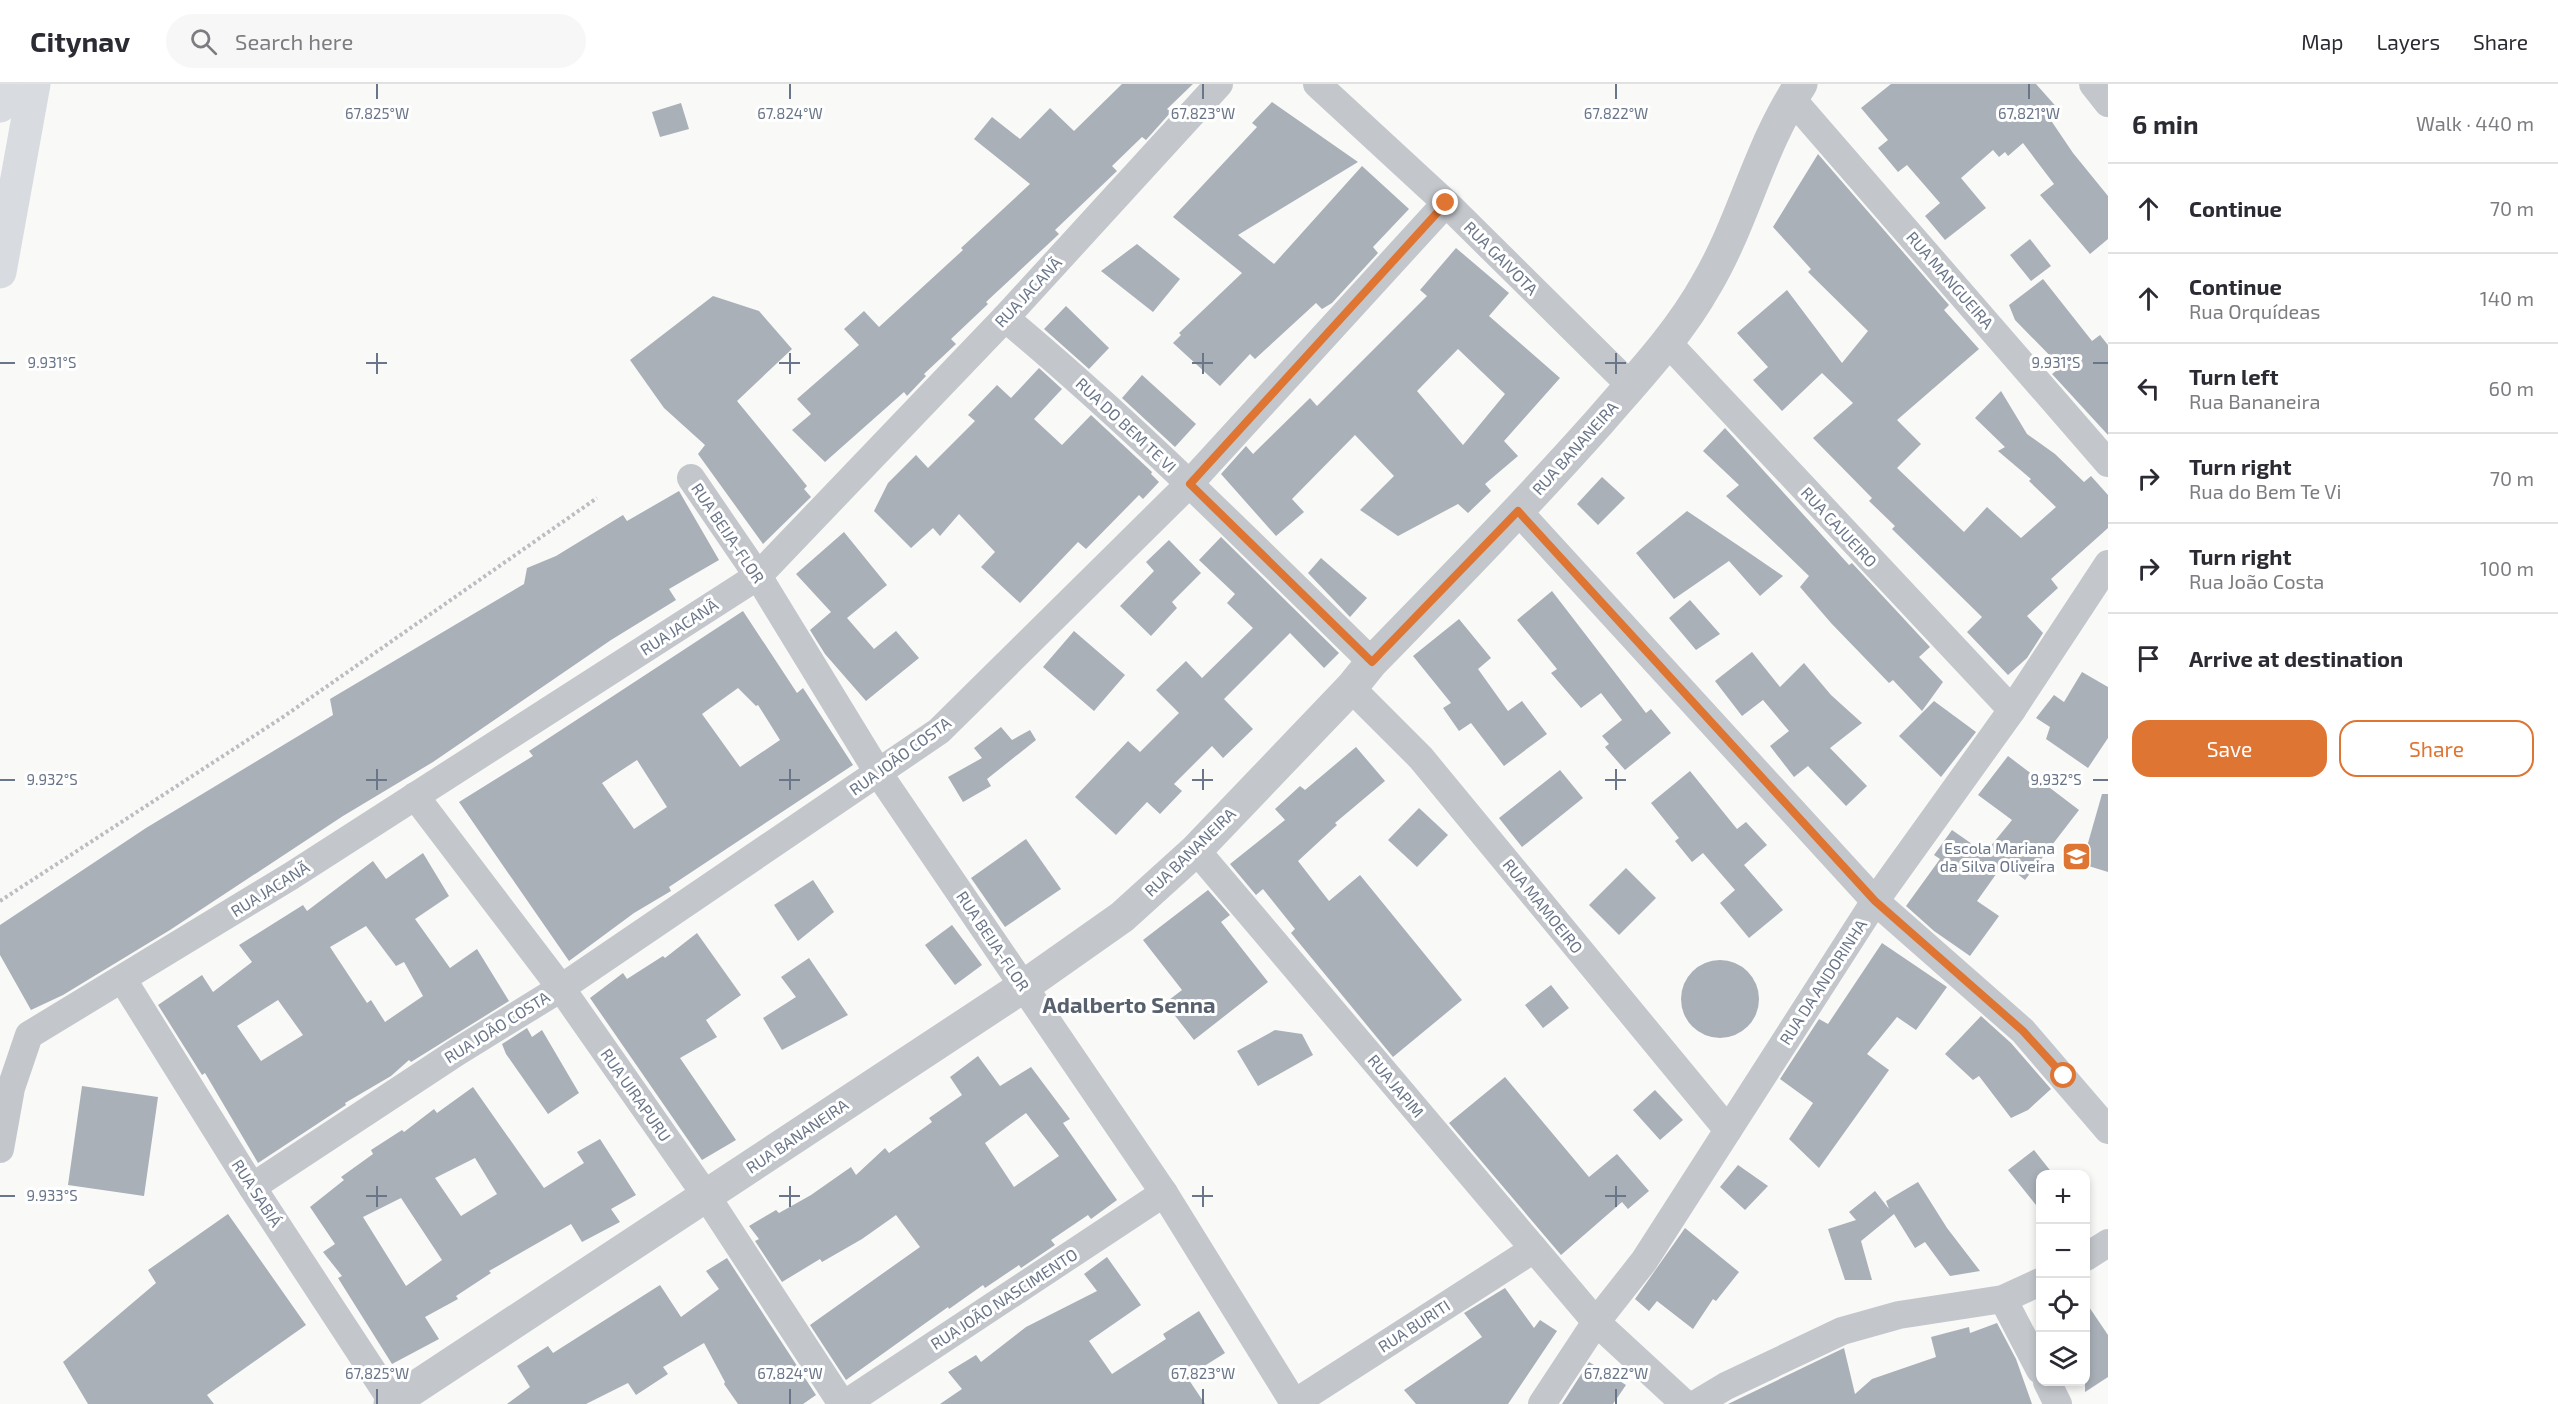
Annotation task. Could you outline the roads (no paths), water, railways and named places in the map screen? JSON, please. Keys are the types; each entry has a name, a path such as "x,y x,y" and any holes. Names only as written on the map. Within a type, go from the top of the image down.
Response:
{"main road":[{"path":"0,106 5,84"},
{"path":"0,272 34,84"}],"street":[{"name":"RUA JACANÃ","path":"0,1149 11,1088 29,1035 123,980 758,576 1005,318 1219,84"},
{"name":"RUA GAIVOTA","path":"1317,84 1446,203 1630,386"},
{"path":"2093,84 2108,103"},
{"name":"RUA BANANEIRA","path":"392,1403 1024,986 1122,917 1196,850 1372,662 1518,511 1667,342 1706,286 1732,234 1761,162 1796,91"},
{"name":"RUA MANGUEIRA","path":"1796,91 2108,463"},
{"name":"RUA JOÃO COSTA","path":"252,1188 457,1052 561,988 879,774 939,731 1190,484 1446,203"},
{"name":"RUA DO BEM TE VI","path":"1005,318 1047,352 1190,484 1372,662"},
{"name":"RUA CAJUEIRO","path":"1667,342 2012,710"},
{"name":"RUA BEIJA-FLOR","path":"691,478 758,576 879,774 1164,1193 1294,1404"},
{"path":"1518,511 1875,901 2023,1031 2108,1130"},
{"name":"RUA DA ANDORINHA","path":"1542,1404 1596,1322 1644,1261 1875,901 2012,710 2108,564"},
{"name":"RUA MAMOEIRO","path":"1350,688 1421,758 1728,1130"},
{"name":"RUA UIRAPURU","path":"415,796 561,988 707,1197 844,1404"},
{"name":"RUA JAPIM","path":"1196,850 1596,1322 1685,1404"},
{"name":"RUA SABIÁ","path":"123,980 252,1188 392,1403"},
{"name":"RUA JOÃO NASCIMENTO","path":"844,1404 1164,1193"},
{"path":"2090,1254 2108,1243"},
{"name":"RUA BURITI","path":"1294,1404 1534,1249"},
{"path":"1696,1404 1726,1386 1842,1331 1899,1315 2003,1299 2036,1284"},
{"path":"2003,1299 2036,1362"},
{"path":"2049,1386 2058,1404"}],"place":[{"name":"Escola Mariana da Silva Oliveira","path":"2076,857"}],"district":[{"name":"Adalberto Senna","path":"1129,1005"}]}
